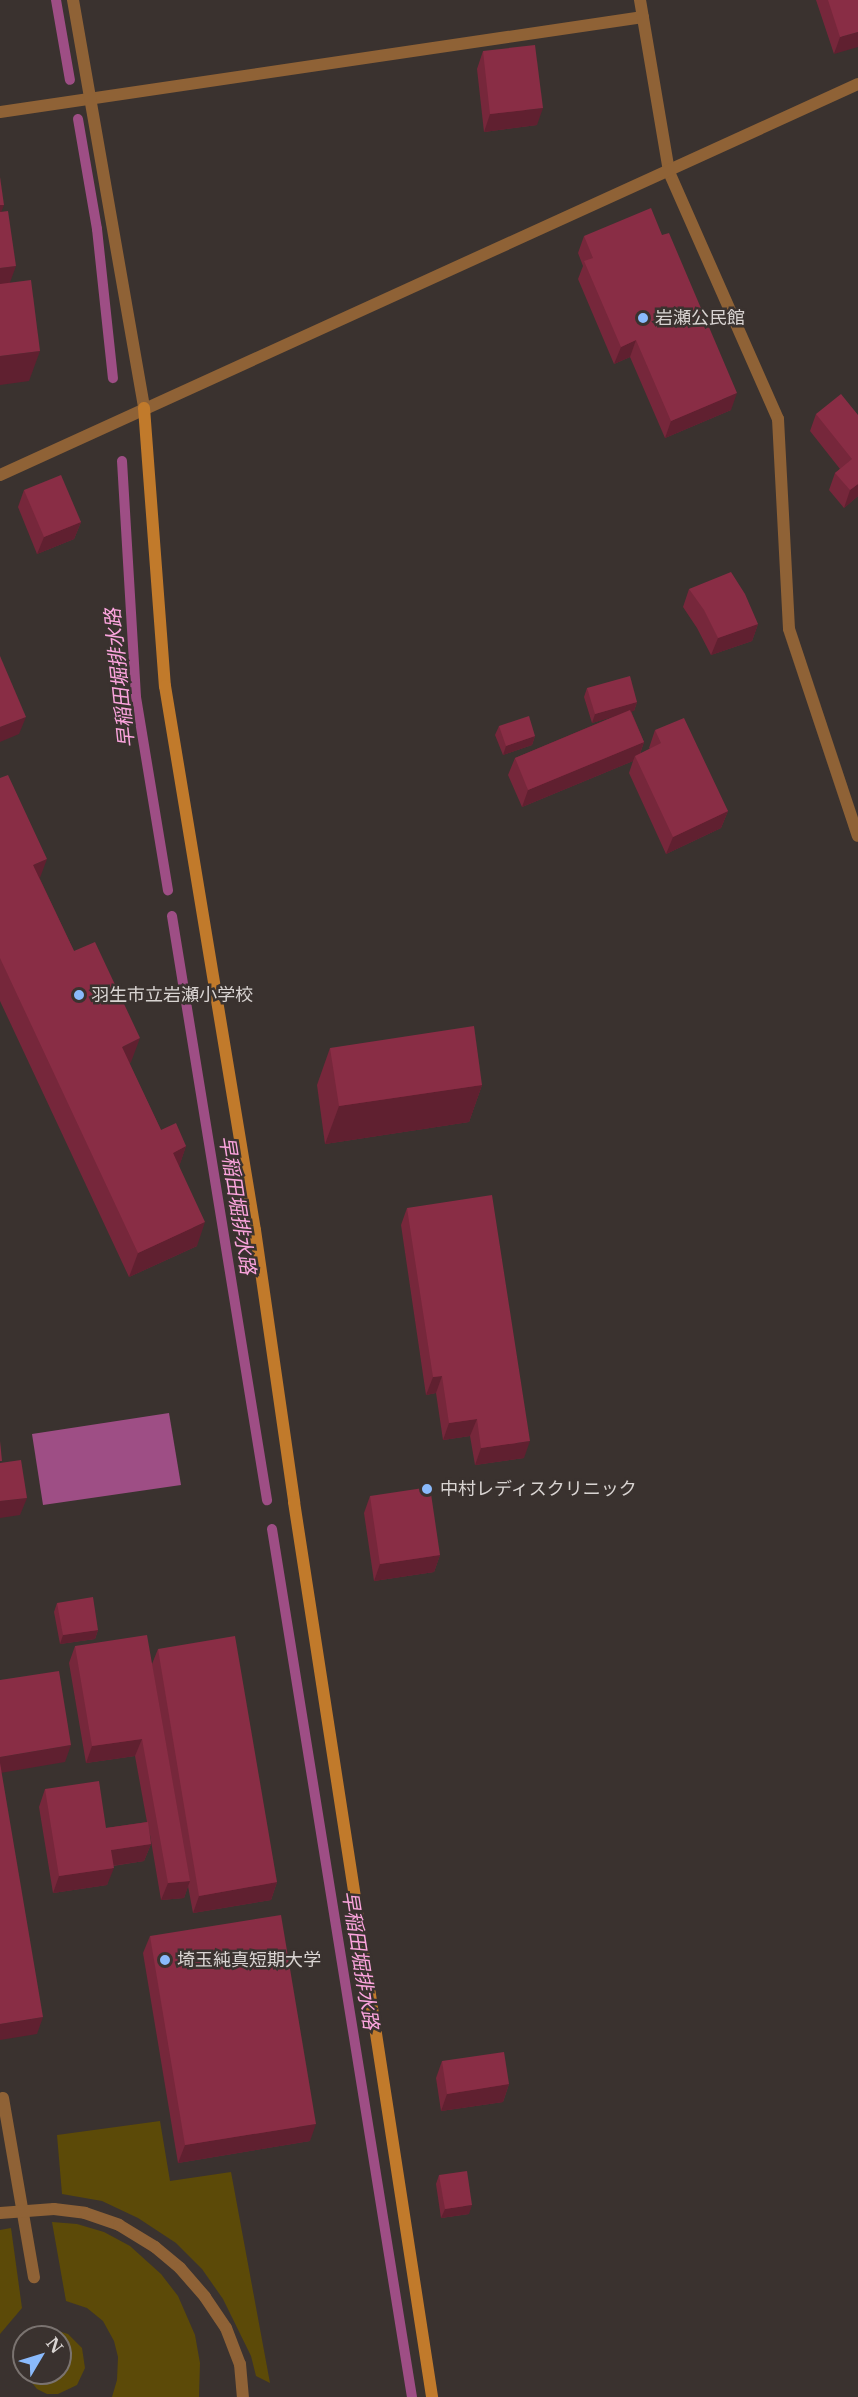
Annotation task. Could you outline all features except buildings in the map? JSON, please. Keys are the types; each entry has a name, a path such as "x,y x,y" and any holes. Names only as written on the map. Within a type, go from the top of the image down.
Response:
{"street":[{"path":"73,0 144,408 165,686 255,1230 290,1479 432,2397"},
{"path":"640,0 669,172 778,419 789,629 858,836"},
{"path":"0,112 643,17"},
{"path":"0,475 858,84"},
{"path":"3,2098 34,2277"},
{"path":"0,2213 24,2209 54,2209 85,2213 119,2225 155,2247 180,2268 205,2297 226,2328 240,2364 243,2397"}],"shaded area":[{"path":"169,1413 181,1485 43,1505 32,1434"},
{"path":"160,2121 170,2181 231,2172 270,2383 256,2376 251,2356 223,2299 202,2269 176,2243 138,2218 102,2201 62,2194 57,2135"},
{"path":"52,2222 77,2224 104,2232 130,2246 161,2274 178,2296 195,2335 200,2363 199,2397 112,2397 117,2380 118,2357 114,2341 103,2321 87,2308 66,2301"},
{"path":"11,2228 22,2308 0,2334 0,2230"},
{"path":"72,2338 82,2348 85,2368 77,2385 58,2394 47,2394 34,2385 72,2385"}],"waterway":[{"name":"早稲田堀排水路","path":"56,0 70,80"},
{"name":"早稲田堀排水路","path":"78,119 97,229 113,378"},
{"name":"早稲田堀排水路","path":"122,461 136,697 168,890"},
{"name":"早稲田堀排水路","path":"172,916 267,1500"},
{"name":"早稲田堀排水路","path":"272,1529 412,2397"}],"place":[{"name":"岩瀬公民館","path":"643,318"},
{"name":"羽生市立岩瀬小学校","path":"79,995"},
{"name":"中村レディスクリニック","path":"427,1489"},
{"name":"埼玉純真短期大学","path":"165,1960"}]}
